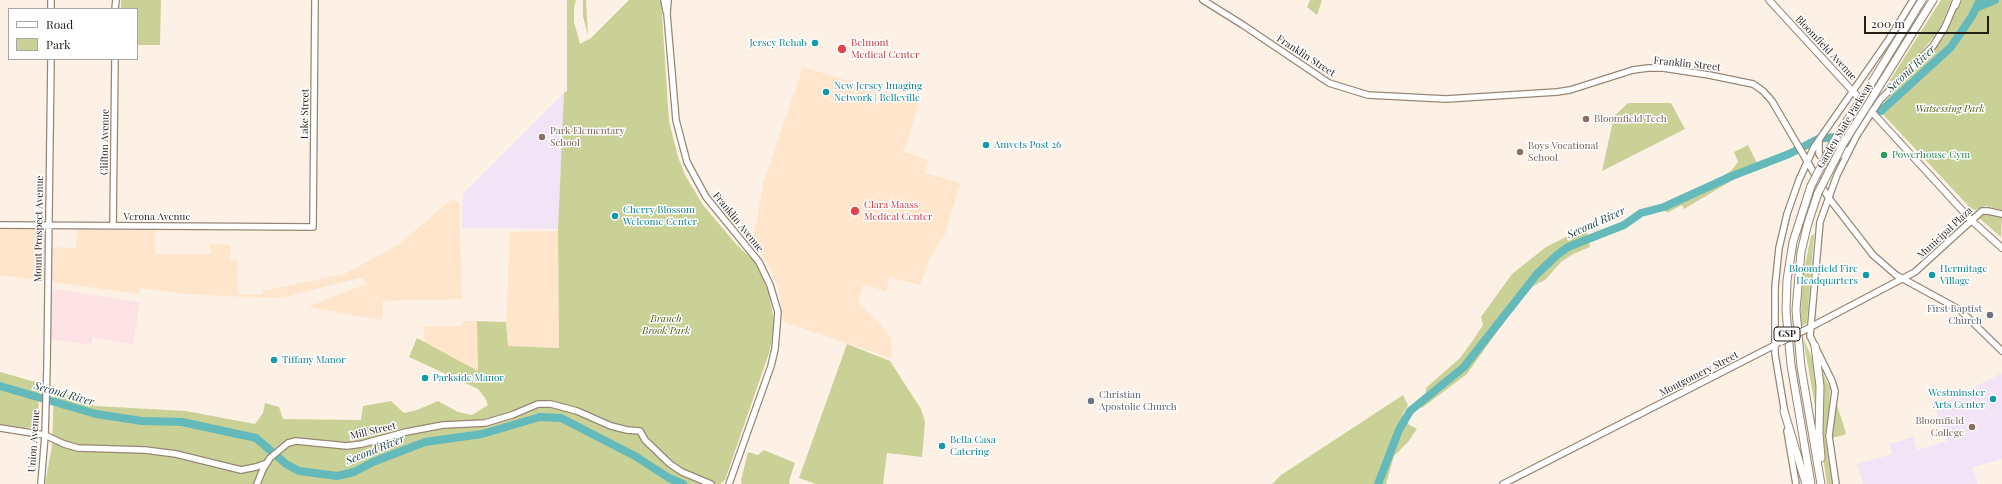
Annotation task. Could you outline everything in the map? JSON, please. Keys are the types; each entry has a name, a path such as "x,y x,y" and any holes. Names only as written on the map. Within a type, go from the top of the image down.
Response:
{"highway":[{"name":"Garden State Parkway","path":"1811,484 1792,372 1786,311 1787,280 1793,242 1811,186 1834,141 1866,92 1922,0"},
{"name":"Garden State Parkway","path":"1821,484 1801,367 1796,310 1801,252 1808,223 1818,193 1842,144 1933,0"},
{"path":"1815,346 1820,383 1818,433 1824,484"},
{"path":"1784,411 1806,484"}],"main road":[{"name":"Lake Street","path":"313,227 315,0"},
{"name":"Franklin Avenue","path":"664,0 667,14 676,120 687,162 706,197 759,262 770,285 778,312 775,349 771,366 728,484"},
{"name":"Franklin Avenue","path":"667,14 668,0"},
{"name":"Franklin Street","path":"1203,0 1243,24 1329,83 1368,95 1446,99 1570,90 1633,70 1663,68 1741,80 1753,84 1770,97 1828,198 1870,252 1893,273 1960,310 2002,351"},
{"name":"Bloomfield Avenue","path":"1768,0 1971,220 2002,248"},
{"path":"1796,484 1775,345 1775,287 1779,248 1790,205 1807,161 1822,133 1853,92 1913,0"},
{"path":"1836,484 1829,439 1835,398 1832,381 1810,336 1819,227 1828,198 1851,146 1880,100 1933,46 1956,2"},
{"name":"Mount Prospect Avenue","path":"46,402 50,60"},
{"name":"Clifton Avenue","path":"113,226 115,60"},
{"path":"1816,146 1820,157 1824,161 1828,162 1839,157 1851,146"},
{"name":"Municipal Plaza","path":"1903,279 1917,270 1971,220 1984,211 2002,214"},
{"name":"Verona Avenue","path":"0,225 313,227"},
{"name":"Montgomery Street","path":"1504,484 1903,279"},
{"name":"Union Avenue","path":"40,484 45,435 46,402"},
{"name":"Mill Street","path":"0,428 45,435 64,444 78,448 145,450 176,454 240,470 256,467 267,462 288,443 306,440 335,445 362,444 430,427 499,420 538,404 551,404 577,411 611,426 627,430 640,430 644,440 670,464 682,472 711,484"},
{"path":"257,484 267,462"}],"shaded area":[{"name":"Clara Maass Medical Center","path":"803,67 919,103 904,152 928,160 925,173 960,183 945,234 930,257 920,285 890,277 886,291 863,285 858,303 883,327 891,339 892,356 890,358 784,322 778,286 768,264 752,239 763,184"},
{"name":"Park Elementary School","path":"564,93 558,229 462,228 463,194"},
{"path":"452,199 459,203 462,299 383,301 382,320 308,307 366,284 363,277 284,297 268,298 186,294 140,288 139,294 0,275 0,225 46,225 46,247 76,248 78,226 155,226 155,254 211,254 210,244 230,245 230,258 237,260 238,294 262,295 263,291 344,274 398,245"},
{"path":"558,231 559,348 508,346 506,322 510,232"},
{"path":"48,288 140,302 133,345 93,337 91,345 48,339"},
{"path":"464,321 477,321 478,371 425,343 423,326 460,326"},
{"name":"Bloomfield College","path":"2002,373 2002,459 1973,467 1977,484 1863,484 1857,464 1892,454 1890,444 1913,437 1917,450 1947,441 1935,407"}],"green space":[{"path":"121,0 161,0 160,45 138,45 138,8 121,8"},
{"name":"Branch Brook Park","path":"567,0 576,0 574,7 574,22 580,44 591,38 629,0 661,0 669,121 678,157 685,175 703,205 736,244 757,264 769,294 774,320 773,335 769,353 725,480 720,484 45,484 52,446 54,389 95,406 186,411 255,424 263,413 265,403 279,407 283,419 361,420 363,406 391,401 404,413 417,410 438,401 458,412 472,415 488,405 485,398 478,389 409,357 417,338 478,371 477,321 506,322 508,346 559,348 558,229 564,93 567,91"},
{"path":"583,0 586,0 588,36 583,16"},
{"path":"1310,0 1322,0 1317,15 1307,7"},
{"path":"1941,0 1952,0 1939,30 1915,60 1885,88"},
{"name":"Watsessing Park","path":"1961,0 2002,0 2002,210 1986,206 1973,211 1878,109 1944,37"},
{"path":"1628,103 1671,103 1685,129 1602,171 1614,116"},
{"path":"1748,145 1757,163 1738,177 1684,209 1682,205 1667,213 1664,207 1698,191 1731,171 1738,162 1734,152"},
{"path":"1986,213 2002,217 2001,237 1979,218"},
{"path":"1584,228 1588,235 1590,247 1573,254 1561,262 1545,280 1533,286 1508,316 1467,374 1422,408 1418,400 1426,393 1426,388 1460,358 1483,325 1481,317 1512,274 1546,247"},
{"path":"1814,234 1807,323 1800,327 1803,275 1811,236"},
{"path":"1803,338 1812,358 1817,380 1816,411"},
{"path":"847,344 890,361 921,409 925,422 922,457 887,453 883,484 816,484 799,478"},
{"path":"1819,364 1830,389 1829,410 1825,435 1832,484 1827,484 1823,457"},
{"path":"0,372 39,383 38,427 18,428 0,426"},
{"path":"1403,395 1408,405 1402,415 1408,424 1417,429 1408,442 1394,456 1386,484 1272,484 1281,475"},
{"path":"1837,405 1846,433 1844,435 1832,438 1831,436"},
{"path":"764,450 795,463 789,481 790,484 742,484 741,480 748,452 758,455"}],"waterway":[{"name":"Second River","path":"1881,111 1951,47 1972,16 1980,0"},
{"path":"1978,7 1995,0"},
{"name":"Second River","path":"1378,484 1399,430 1410,411 1464,367 1537,274 1557,255 1568,247 1624,225 1641,213 1664,207 1732,176 1789,154 1818,139 1852,135"},
{"name":"Second River","path":"0,386 96,414 142,421 182,422 256,438 286,464 299,471 337,476 354,472 373,462 425,442 482,434 540,417 561,418 635,456 669,478 683,484"}],"place":[{"name":"Jersey Rehab","path":"815,43"},
{"name":"Belmont Medical Center","path":"842,49"},
{"name":"New Jersey Imaging Network | Belleville","path":"826,92"},
{"name":"Bloomfield Tech","path":"1586,119"},
{"name":"Park Elementary School","path":"542,137"},
{"name":"Amvets Post 26","path":"986,145"},
{"name":"Boys Vocational School","path":"1520,152"},
{"name":"Powerhouse Gym","path":"1884,155"},
{"name":"Clara Maass Medical Center","path":"855,211"},
{"name":"Cherry Blossom Welcome Center","path":"615,216"},
{"name":"Bloomfield Fire Headquarters","path":"1866,275"},
{"name":"Hermitage Village","path":"1932,275"},
{"name":"First Baptist Church","path":"1990,315"},
{"name":"Tiffany Manor","path":"274,360"},
{"name":"Parkside Manor","path":"425,378"},
{"name":"Westminster Arts Center","path":"1993,399"},
{"name":"Christian Apostolic Church","path":"1091,401"},
{"name":"Bloomfield College","path":"1972,427"},
{"name":"Bella Casa Catering","path":"942,446"}]}
